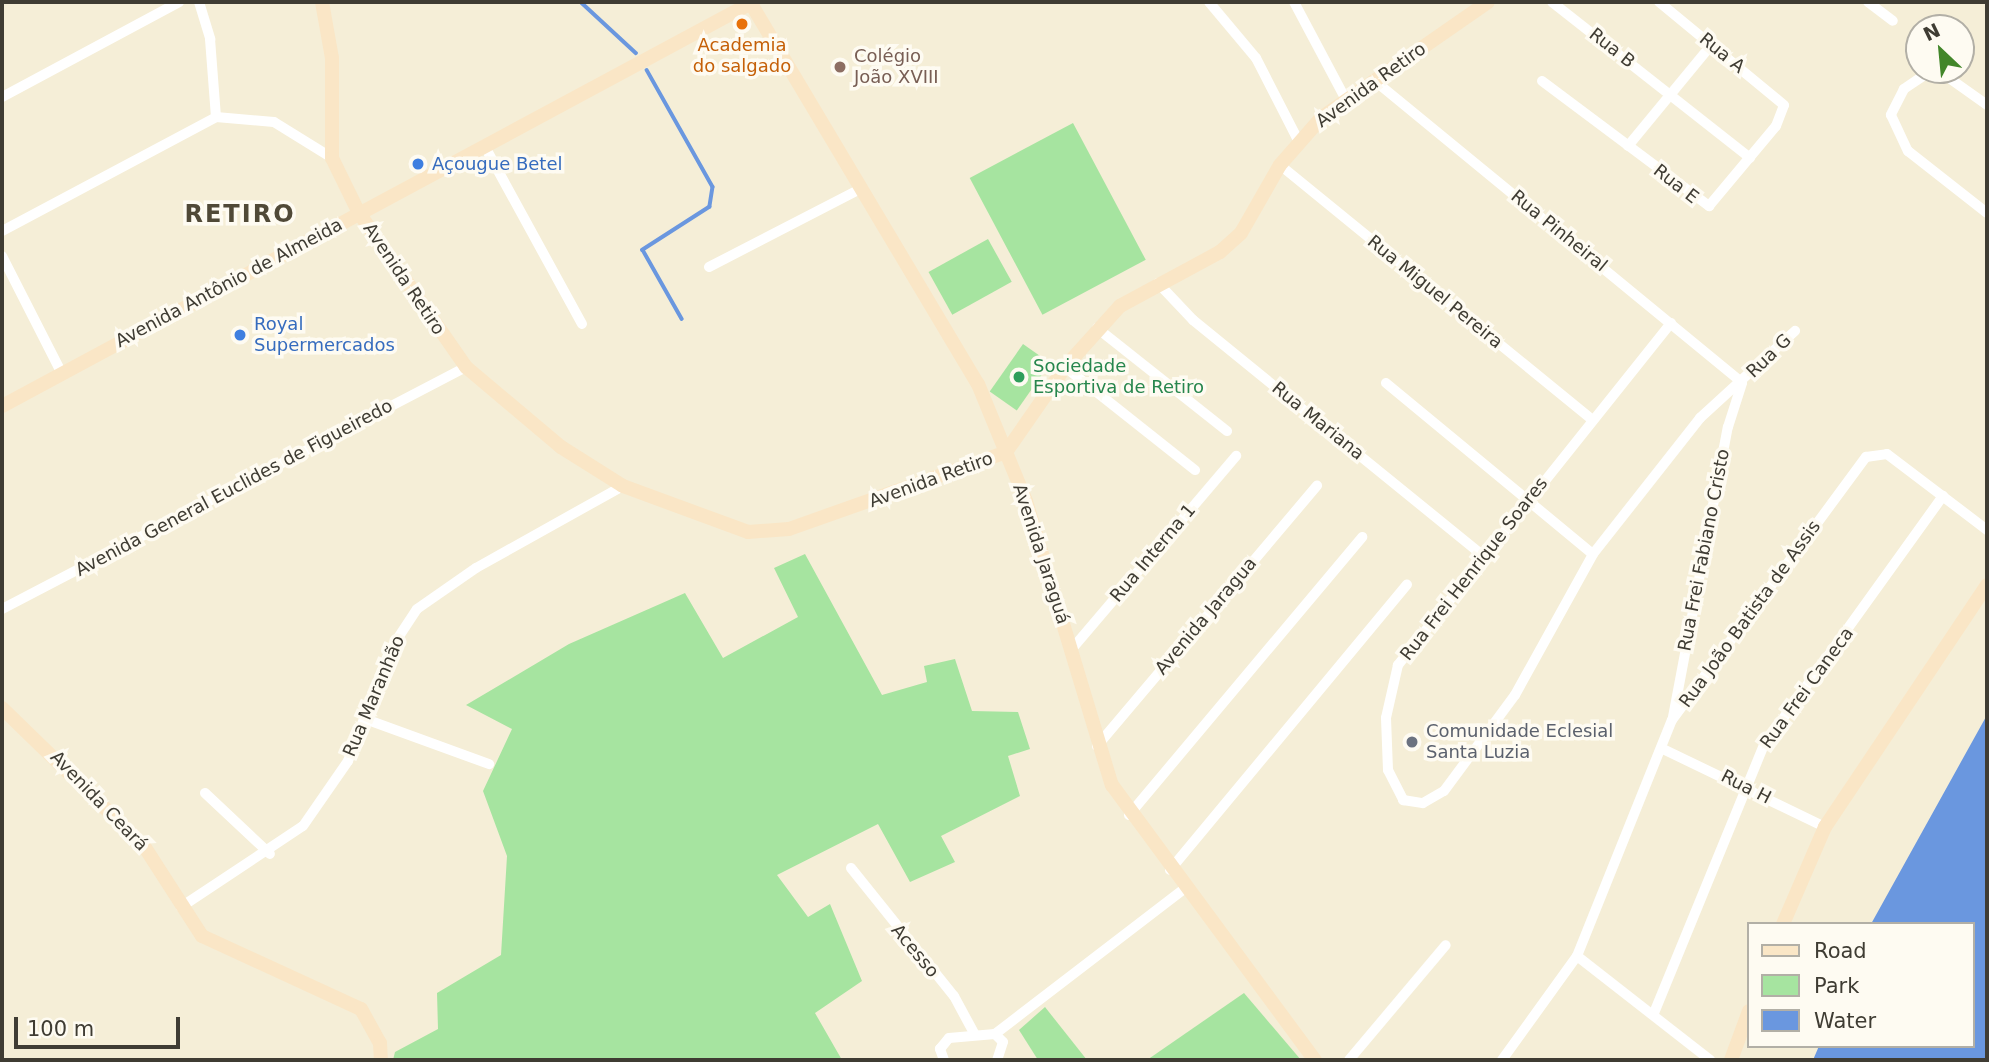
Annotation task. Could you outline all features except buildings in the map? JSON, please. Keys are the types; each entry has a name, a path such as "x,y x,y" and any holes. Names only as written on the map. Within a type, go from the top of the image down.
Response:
{"street":[{"path":"2,97 179,2"},
{"path":"199,2 210,39 216,117"},
{"path":"322,2 332,58 332,158"},
{"name":"Avenida Antônio de Almeida","path":"2,406 751,2"},
{"name":"Avenida Jaraguá","path":"751,2 978,384 1006,452 1071,650 1096,747 1129,815 1183,890 1315,1060"},
{"path":"1209,2 1256,58 1298,140"},
{"path":"1294,2 1346,100"},
{"name":"Avenida Retiro","path":"332,158 359,213 466,367 561,447 623,486 728,529 765,532 860,506 1006,452 1065,367 1097,328 1158,283 1232,243 1298,140 1346,100 1488,2"},
{"name":"Rua B","path":"1552,2 1750,158"},
{"name":"Rua A","path":"1659,2 1784,105"},
{"path":"1868,2 1893,21"},
{"path":"1628,146 1712,44"},
{"path":"1987,105 1949,78 1926,74 1904,89 1891,115 1908,151 1987,213"},
{"name":"Rua Pinheiral","path":"1375,81 1742,382"},
{"name":"Rua E","path":"1542,81 1706,206 1750,158 1784,105"},
{"path":"2,231 216,117 274,122 332,158"},
{"path":"484,145 582,324"},
{"name":"Rua Miguel Pereira","path":"1280,165 1591,419"},
{"path":"709,267 862,188"},
{"path":"2,256 62,374"},
{"name":"Rua Mariana","path":"1158,283 1193,320 1482,555"},
{"name":"Rua Frei Henrique Soares","path":"1671,323 1411,644 1390,692 1390,777 1397,796 1410,803 1433,800 1470,760 1593,554 1700,418 1742,382"},
{"path":"1097,328 1227,432"},
{"name":"Rua G","path":"1742,382 1795,331"},
{"name":"Avenida General Euclides de Figueiredo","path":"2,609 466,367"},
{"path":"1065,367 1195,470"},
{"name":"Rua Frei Fabiano Cristo","path":"1672,720 1728,427 1742,382"},
{"path":"1386,383 1530,498 1593,554"},
{"name":"Rua João Batista de Assis","path":"1502,1060 1577,956 1665,750 1672,720 1866,457 1887,454 1987,530"},
{"name":"Rua Interna 1","path":"1071,650 1236,456"},
{"name":"Rua Maranhão","path":"181,907 270,854 320,804 368,720 390,650 417,609 454,581 623,486"},
{"name":"Avenida Jaragua","path":"1096,747 1317,486"},
{"name":"Rua Frei Caneca","path":"1654,1013 1745,784 1764,745 1943,496"},
{"path":"1129,815 1362,537"},
{"path":"1169,871 1407,585"},
{"path":"1784,922 1825,827 1987,585"},
{"name":"Avenida Ceará","path":"2,708 114,811 144,846 202,936 222,949 361,1009 380,1043 381,1060"},
{"path":"368,720 489,764"},
{"name":"Rua H","path":"1665,750 1745,784 1825,827"},
{"path":"205,793 270,854"},
{"name":"Acesso","path":"851,868 954,996 975,1035"},
{"path":"944,1060 943,1042 995,1034 1183,890"},
{"path":"1349,1060 1446,946"},
{"path":"1577,956 1654,1013 1710,1060"},
{"path":"1731,1060 1748,1014"},
{"path":"995,1034 1003,1042 998,1060"}],"green space":[{"path":"1073,123 1146,260 1042,315 970,178"},
{"path":"988,239 1012,282 952,315 929,272"},
{"name":"Sociedade Esportiva de Retiro","path":"1023,344 1050,363 1017,410 990,392"},
{"path":"805,554 882,695 927,682 924,666 955,659 972,711 1018,712 1030,749 1008,756 1020,796 941,836 955,862 910,882 878,824 777,875 808,917 830,904 862,981 815,1013 842,1060 393,1060 395,1052 438,1029 437,993 501,955 507,856 483,791 512,729 466,705 569,644 685,593 723,658 798,617 774,568"},
{"path":"1244,993 1301,1060 1147,1060"},
{"path":"1045,1007 1087,1060 1038,1060 1019,1030"}],"water":[{"path":"1987,715 1987,1060 1813,1060 1818,1048 1975,1048 1975,922 1872,922"}],"waterway":[{"path":"581,2 636,53"},
{"path":"647,70 713,187 710,207 643,250 682,319"}],"place":[{"name":"Academia do salgado","path":"742,24"},
{"name":"Colégio João XVIII","path":"840,67"},
{"name":"Açougue Betel","path":"418,164"},
{"name":"Royal Supermercados","path":"240,335"},
{"name":"Sociedade Esportiva de Retiro","path":"1019,377"},
{"name":"Comunidade Eclesial Santa Luzia","path":"1412,742"}],"district":[{"name":"RETIRO","path":"240,215"}]}
